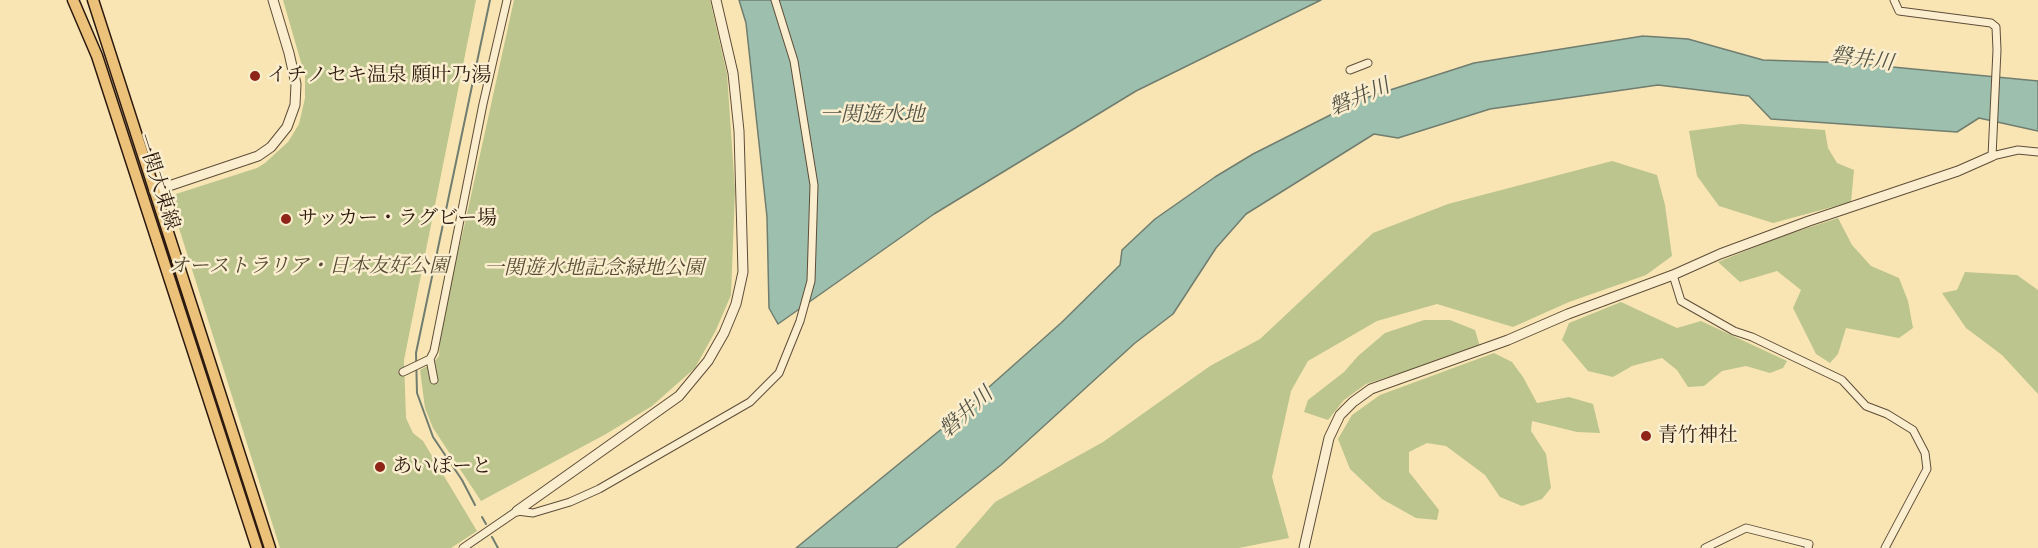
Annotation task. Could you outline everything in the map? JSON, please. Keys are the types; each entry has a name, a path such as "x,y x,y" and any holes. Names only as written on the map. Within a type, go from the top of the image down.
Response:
{"main road":[{"name":"一関大東線","path":"73,0 100,67 257,548"},
{"name":"一関大東線","path":"93,0 270,548"}],"street":[{"path":"154,191 258,156 271,147 287,127 295,105 296,84 290,53 273,0"},
{"path":"434,380 430,359 434,351 483,104 507,0"},
{"path":"463,548 679,396 708,361 724,333 735,304 743,272 739,142 734,73 716,0"},
{"path":"517,511 533,513 570,502 599,489 750,402 779,373 800,321 811,281 814,185 794,61 775,0"},
{"path":"1894,0 1899,11 1991,23 1997,30 1993,151"},
{"path":"1350,70 1368,63"},
{"path":"1304,548 1329,438 1340,415 1371,389 1508,340 1720,254 1809,221 1958,171 1993,151 2038,152"},
{"path":"1673,275 1681,301 1734,331 1752,337 1842,380 1866,406 1887,414 1913,430 1925,453 1927,470 1885,548"},
{"path":"403,372 430,359"},
{"path":"1705,548 1746,528 1809,544 1808,548"}],"green space":[{"name":"オーストラリア・日本友好公園","path":"283,0 476,0 404,360 406,418 413,433 423,441 477,531 451,548 280,548 172,206 176,194 257,168 265,163 288,142 299,124 305,98 305,76"},
{"name":"一関遊水地記念緑地公園","path":"514,0 710,0 727,74 735,190 731,295 716,330 695,368 652,406 606,434 481,501 433,428 425,408 420,370 433,363 439,356 441,323"},
{"path":"1741,124 1825,130 1828,148 1837,163 1854,170 1851,202 1773,223 1719,206 1697,176 1689,131"},
{"path":"1612,161 1657,175 1665,205 1672,256 1646,275 1569,302 1513,327 1437,304 1377,321 1308,361 1291,391 1272,477 1289,538 1239,548 955,548 995,502 1103,442 1210,366 1260,339 1373,233 1448,204"},
{"path":"1838,218 1852,245 1871,266 1899,278 1908,301 1913,328 1899,338 1846,328 1838,354 1830,363 1816,354 1793,308 1801,290 1777,271 1740,282 1718,262 1782,236"},
{"path":"1965,272 2017,275 2038,290 2038,394 2002,355 1966,328 1942,293 1957,290"},
{"path":"1621,302 1677,328 1701,321 1787,361 1783,368 1770,373 1746,366 1722,371 1704,386 1688,387 1677,370 1662,358 1632,366 1613,377 1588,371 1562,340 1569,323"},
{"path":"1424,320 1450,320 1475,330 1480,347 1366,384 1344,400 1328,420 1304,412 1308,400 1344,372 1358,356 1385,333"},
{"path":"1494,353 1512,362 1537,403 1569,397 1593,404 1600,433 1577,432 1532,421 1531,431 1546,454 1551,488 1542,499 1522,506 1500,497 1485,475 1446,446 1427,443 1409,452 1409,472 1439,510 1437,520 1416,518 1382,499 1350,469 1338,439 1352,415 1380,395"}],"water":[{"name":"一関遊水地","path":"739,0 1321,0 1136,91 934,214 778,324 769,308 767,217 746,23"},
{"name":"磐井川","path":"1643,36 1688,39 1763,60 1851,63 2038,81 2038,131 1979,118 1957,132 1771,119 1749,96 1658,85 1490,109 1398,138 1374,134 1246,214 1216,248 1173,314 1135,343 1001,465 896,548 796,548 944,427 1061,323 1120,265 1122,250 1155,219 1215,177 1253,154 1362,99 1474,63"}],"waterway":[{"path":"475,505 462,480 433,437 417,393 416,353 490,0"},
{"path":"482,517 486,524"},
{"path":"492,537 498,548"}],"place":[{"name":"イチノセキ温泉 願叶乃湯","path":"255,76"},
{"name":"サッカー・ラグビー場","path":"286,219"},
{"name":"青竹神社","path":"1646,436"},
{"name":"あいぽーと","path":"380,467"}]}
